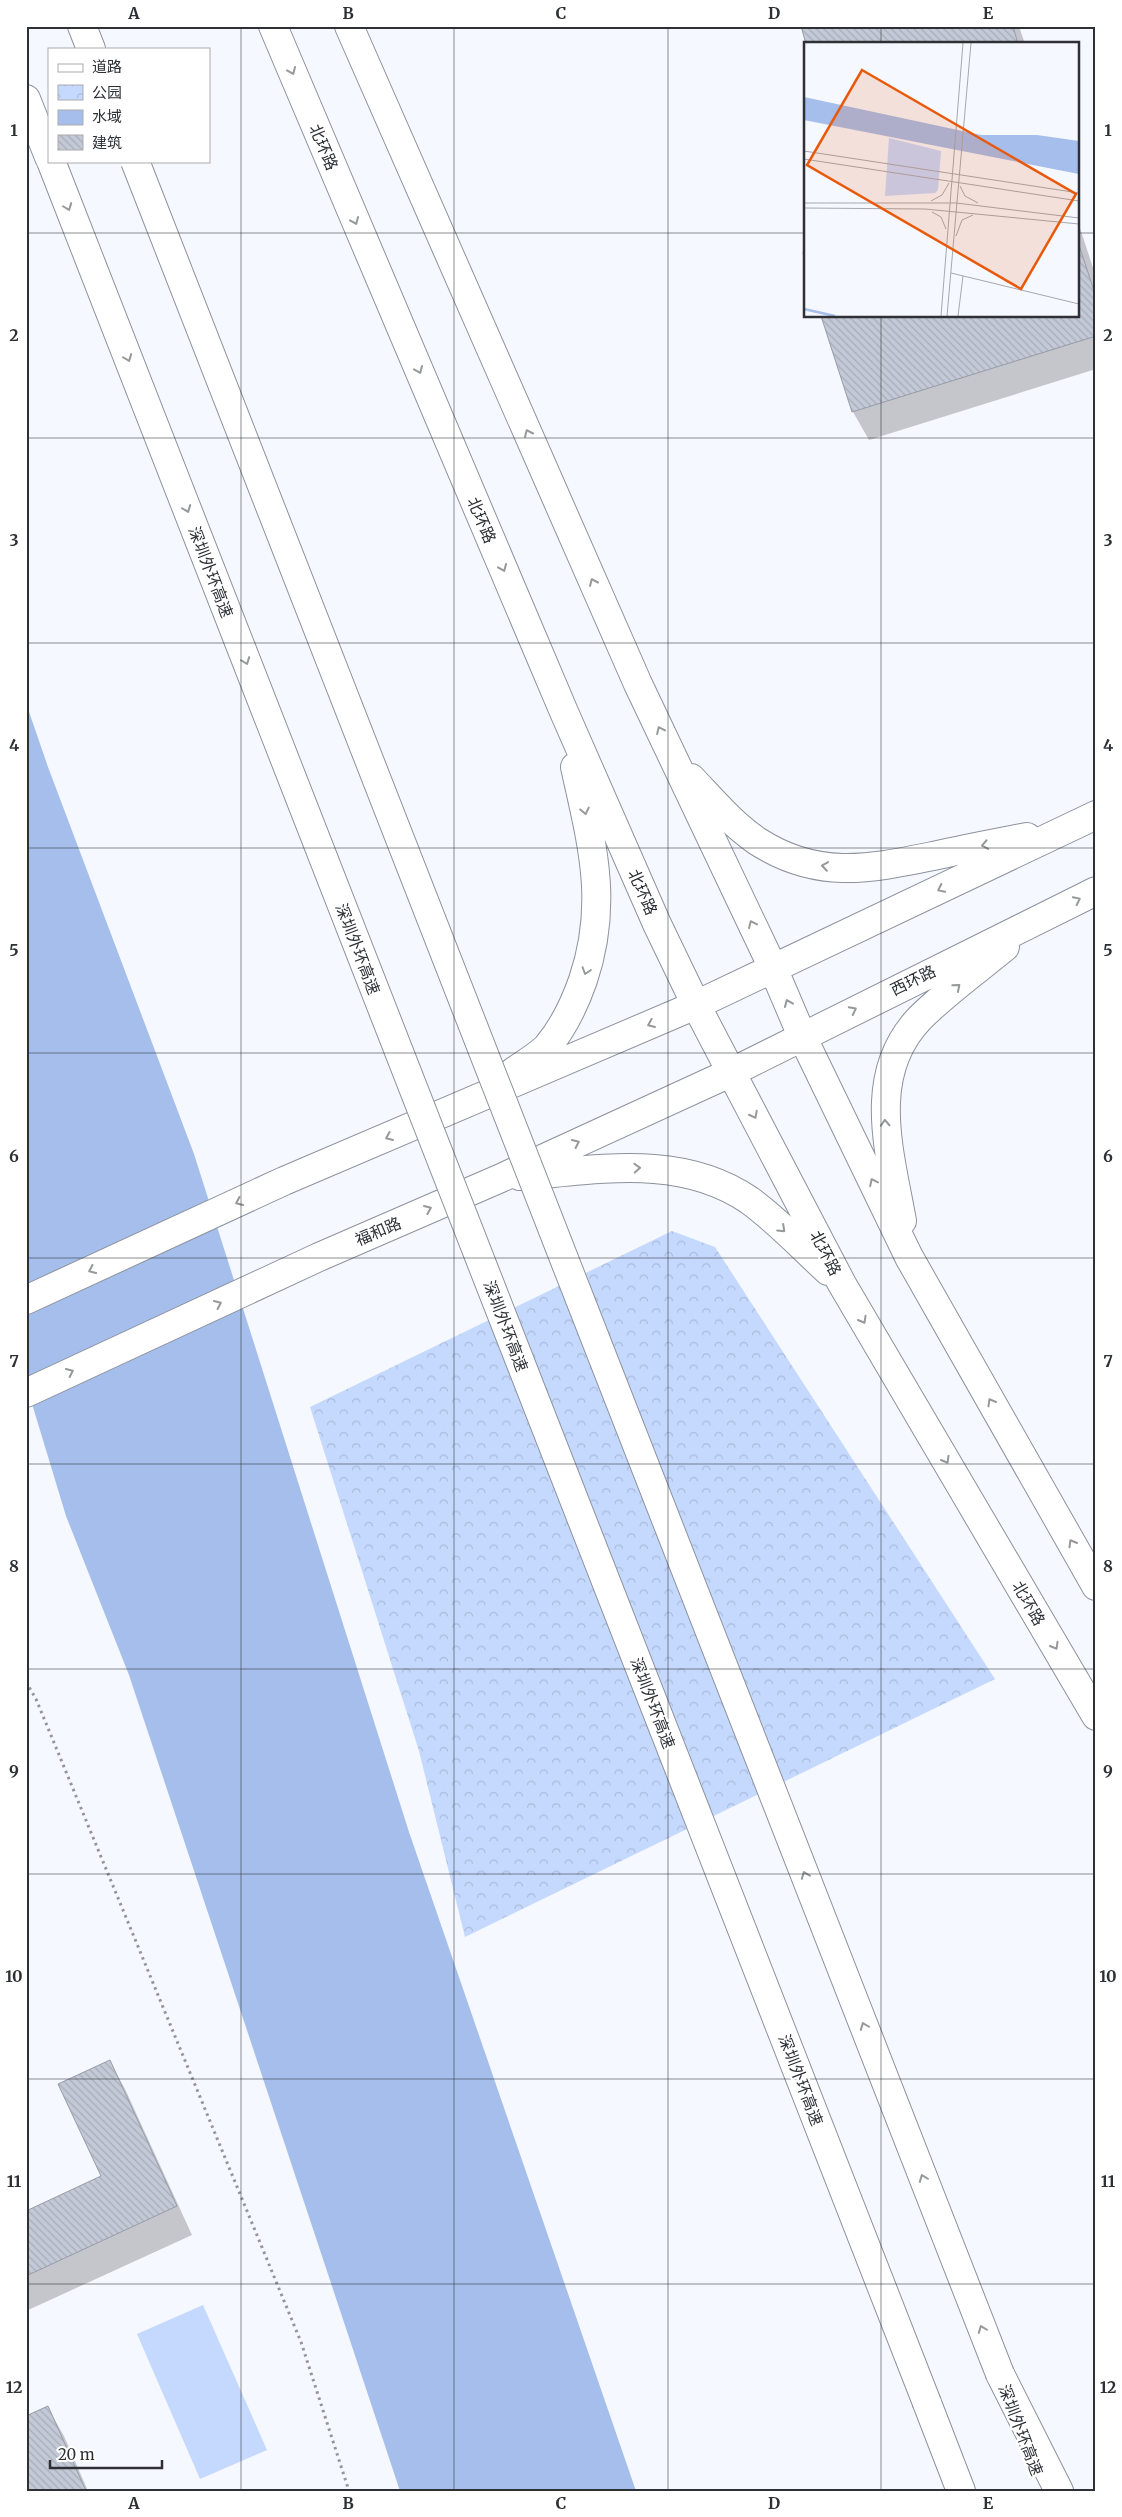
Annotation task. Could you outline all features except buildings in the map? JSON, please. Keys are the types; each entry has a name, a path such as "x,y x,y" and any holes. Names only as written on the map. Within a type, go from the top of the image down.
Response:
{"main road":[{"path":"82,26 91,48"},
{"name":"北环路","path":"273,26 564,712 657,924 696,1004 842,1284 1096,1716"},
{"path":"349,26 638,684 773,968 802,1036 909,1257 1096,1586"},
{"path":"26,99 48,154"},
{"name":"深圳外环高速","path":"51,162 961,2491"},
{"name":"深圳外环高速","path":"135,162 1045,2491"},
{"path":"472,1102 546,1048 564,1022 578,994 588,964 595,933 597,910 596,870 564,712"},
{"path":"674,761 733,823 758,841 785,856 814,865 844,869 875,868 1067,829"},
{"path":"26,1300 284,1181 472,1102 696,1004 1096,815"},
{"name":"西环路","path":"732,1072 1096,891"},
{"path":"909,1257 885,1129 884,1099 890,1070 902,1043 920,1019 1038,919"},
{"name":"福和路","path":"26,1393 319,1257 501,1178 732,1072"},
{"path":"501,1178 646,1167 700,1176 748,1200 842,1284"},
{"path":"1000,2374 1059,2491"},
{"path":"927,2402 952,2491"}],"path":[{"path":"26,1682 36,1699 301,2342 349,2491"}],"green space":[{"path":"672,1231 715,1247 995,1679 465,1937 419,1751 310,1407"},
{"path":"203,2305 267,2450 200,2479 137,2334"}],"water":[{"path":"26,703 48,767 194,1154 409,1832 636,2491 400,2491 129,1675 66,1516 26,1384"}]}
